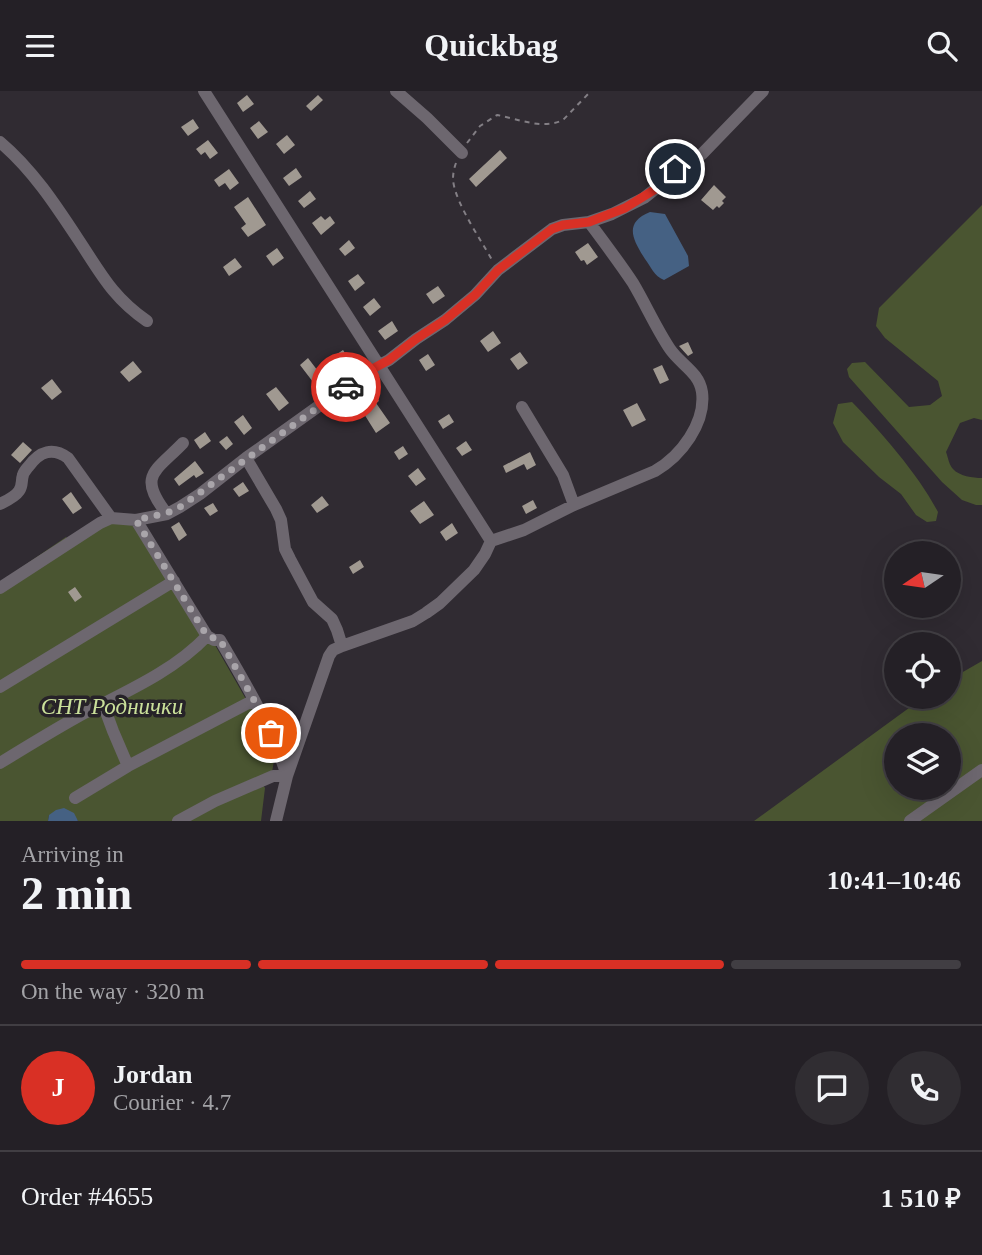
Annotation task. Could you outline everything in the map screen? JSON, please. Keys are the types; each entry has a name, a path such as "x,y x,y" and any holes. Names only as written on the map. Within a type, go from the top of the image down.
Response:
{"street":[{"path":"204,91 491,541"},
{"path":"396,91 462,153"},
{"path":"0,588 100,523 111,518 136,520 167,513 200,494 246,458 445,320 475,295 498,270 552,229 589,222 625,208 654,190 675,169 702,154 763,91"},
{"path":"0,142 16,155 40,183 112,291 130,310 147,321"},
{"path":"276,821 287,776 333,650 414,621 440,603 474,570 491,541 524,530 574,505 655,471 679,453 689,437 702,409 702,395 697,378 671,350 633,283 589,222"},
{"path":"522,407 563,475 574,505"},
{"path":"167,513 154,497 150,480 183,443"},
{"path":"0,504 20,490 23,474 39,455 53,451 68,458 111,518"},
{"path":"246,458 281,520 285,549 290,559 313,602 332,619 342,646"},
{"path":"136,520 207,636 220,640 279,750 287,776"},
{"path":"0,687 174,581"},
{"path":"0,763 155,675 194,650 207,636"},
{"path":"75,798 128,766 254,700"},
{"path":"103,704 128,766"},
{"path":"910,821 982,770"},
{"path":"178,821 215,801 273,776 287,776"}],"path":[{"path":"498,270 461,205 452,177 470,137 480,126 497,115 538,124 557,123 591,91"}],"green space":[{"path":"982,205 982,420 974,418 960,423 946,452 950,465 956,471 966,476 982,478 982,505 976,505 962,500 942,482 849,377 847,369 852,363 865,362 909,407 930,405 942,396 938,381 885,338 876,326 879,308"},
{"path":"852,402 887,440 920,483 938,512 936,521 927,522 916,515 901,494 843,442 833,423 838,404"},
{"name":"СНТ Роднички","path":"118,522 134,526 215,645 265,735 274,761 272,772 258,777 265,788 261,821 78,821 49,815 48,821 0,821 0,582 66,537 74,546 106,525"},
{"path":"982,661 982,821 754,821 884,726 884,800 961,800 961,723 888,723 908,709 961,709 961,673"}],"water":[{"path":"650,212 665,214 688,256 689,266 664,280 655,274 634,239 633,227 636,221"},
{"path":"64,808 74,813 78,821 48,821 49,815"}],"building":[{"path":"247,95 254,104 243,112 237,103"},
{"path":"318,95 323,100 311,111 306,106"},
{"path":"193,119 199,128 188,136 181,127"},
{"path":"259,121 268,132 258,139 250,128"},
{"path":"287,135 295,145 284,154 276,144"},
{"path":"208,140 218,153 210,159 205,152 201,155 196,149"},
{"path":"500,150 507,158 476,187 469,179"},
{"path":"296,168 302,177 289,186 283,178"},
{"path":"229,169 239,183 230,190 225,183 219,187 214,180"},
{"path":"714,185 726,197 719,208 717,206 713,210 701,200"},
{"path":"310,191 316,199 304,208 298,201"},
{"path":"248,197 266,225 248,237 241,228 246,224 234,207"},
{"path":"321,216 325,220 330,216 335,223 321,235 312,223"},
{"path":"349,240 355,248 345,256 339,249"},
{"path":"588,243 598,257 587,265 575,252"},
{"path":"277,248 284,258 273,266 266,256"},
{"path":"235,258 242,267 229,276 223,267"},
{"path":"358,274 365,283 355,291 348,281"},
{"path":"438,286 445,296 433,304 426,294"},
{"path":"374,298 381,307 370,316 363,307"},
{"path":"392,321 398,331 385,340 378,331"},
{"path":"493,331 501,343 488,352 480,341"},
{"path":"688,342 693,353 688,356 679,346"},
{"path":"343,350 351,362 338,370 330,359"},
{"path":"520,352 528,363 518,370 510,359"},
{"path":"428,354 435,365 426,371 419,360"},
{"path":"308,358 321,375 313,382 300,365"},
{"path":"133,361 142,372 129,382 120,372"},
{"path":"662,365 669,380 660,384 653,369"},
{"path":"52,379 62,392 52,400 41,388"},
{"path":"276,387 289,403 279,411 266,394"},
{"path":"369,387 390,423 376,433 354,398"},
{"path":"637,403 646,420 632,427 623,410"},
{"path":"449,414 454,422 443,429 438,421"},
{"path":"243,415 252,428 244,435 234,422"},
{"path":"205,432 211,441 200,449 194,440"},
{"path":"227,436 233,444 226,450 219,442"},
{"path":"466,441 472,450 462,456 456,448"},
{"path":"23,442 32,450 20,463 11,455"},
{"path":"403,446 408,454 399,460 394,452"},
{"path":"530,452 536,465 527,470 524,464 506,473 503,466"},
{"path":"195,461 204,473 196,478 194,475 179,486 174,479"},
{"path":"418,468 426,479 416,486 408,476"},
{"path":"243,482 249,491 239,497 233,489"},
{"path":"71,492 82,508 73,514 62,499"},
{"path":"322,496 329,505 317,513 311,505"},
{"path":"533,500 537,508 526,514 522,506"},
{"path":"424,501 434,515 420,524 410,511"},
{"path":"213,503 218,511 210,516 204,508"},
{"path":"179,522 187,535 179,541 171,527"},
{"path":"452,523 458,533 446,541 440,532"},
{"path":"360,560 364,567 353,574 349,567"},
{"path":"75,587 82,597 75,602 68,592"}],"way so far":[{"path":"271,733 220,640 207,636 136,520 180,507 346,387"}],"route":[{"path":"346,387 445,320 475,295 498,270 552,229 589,222 625,208 644,198 675,169"}]}
